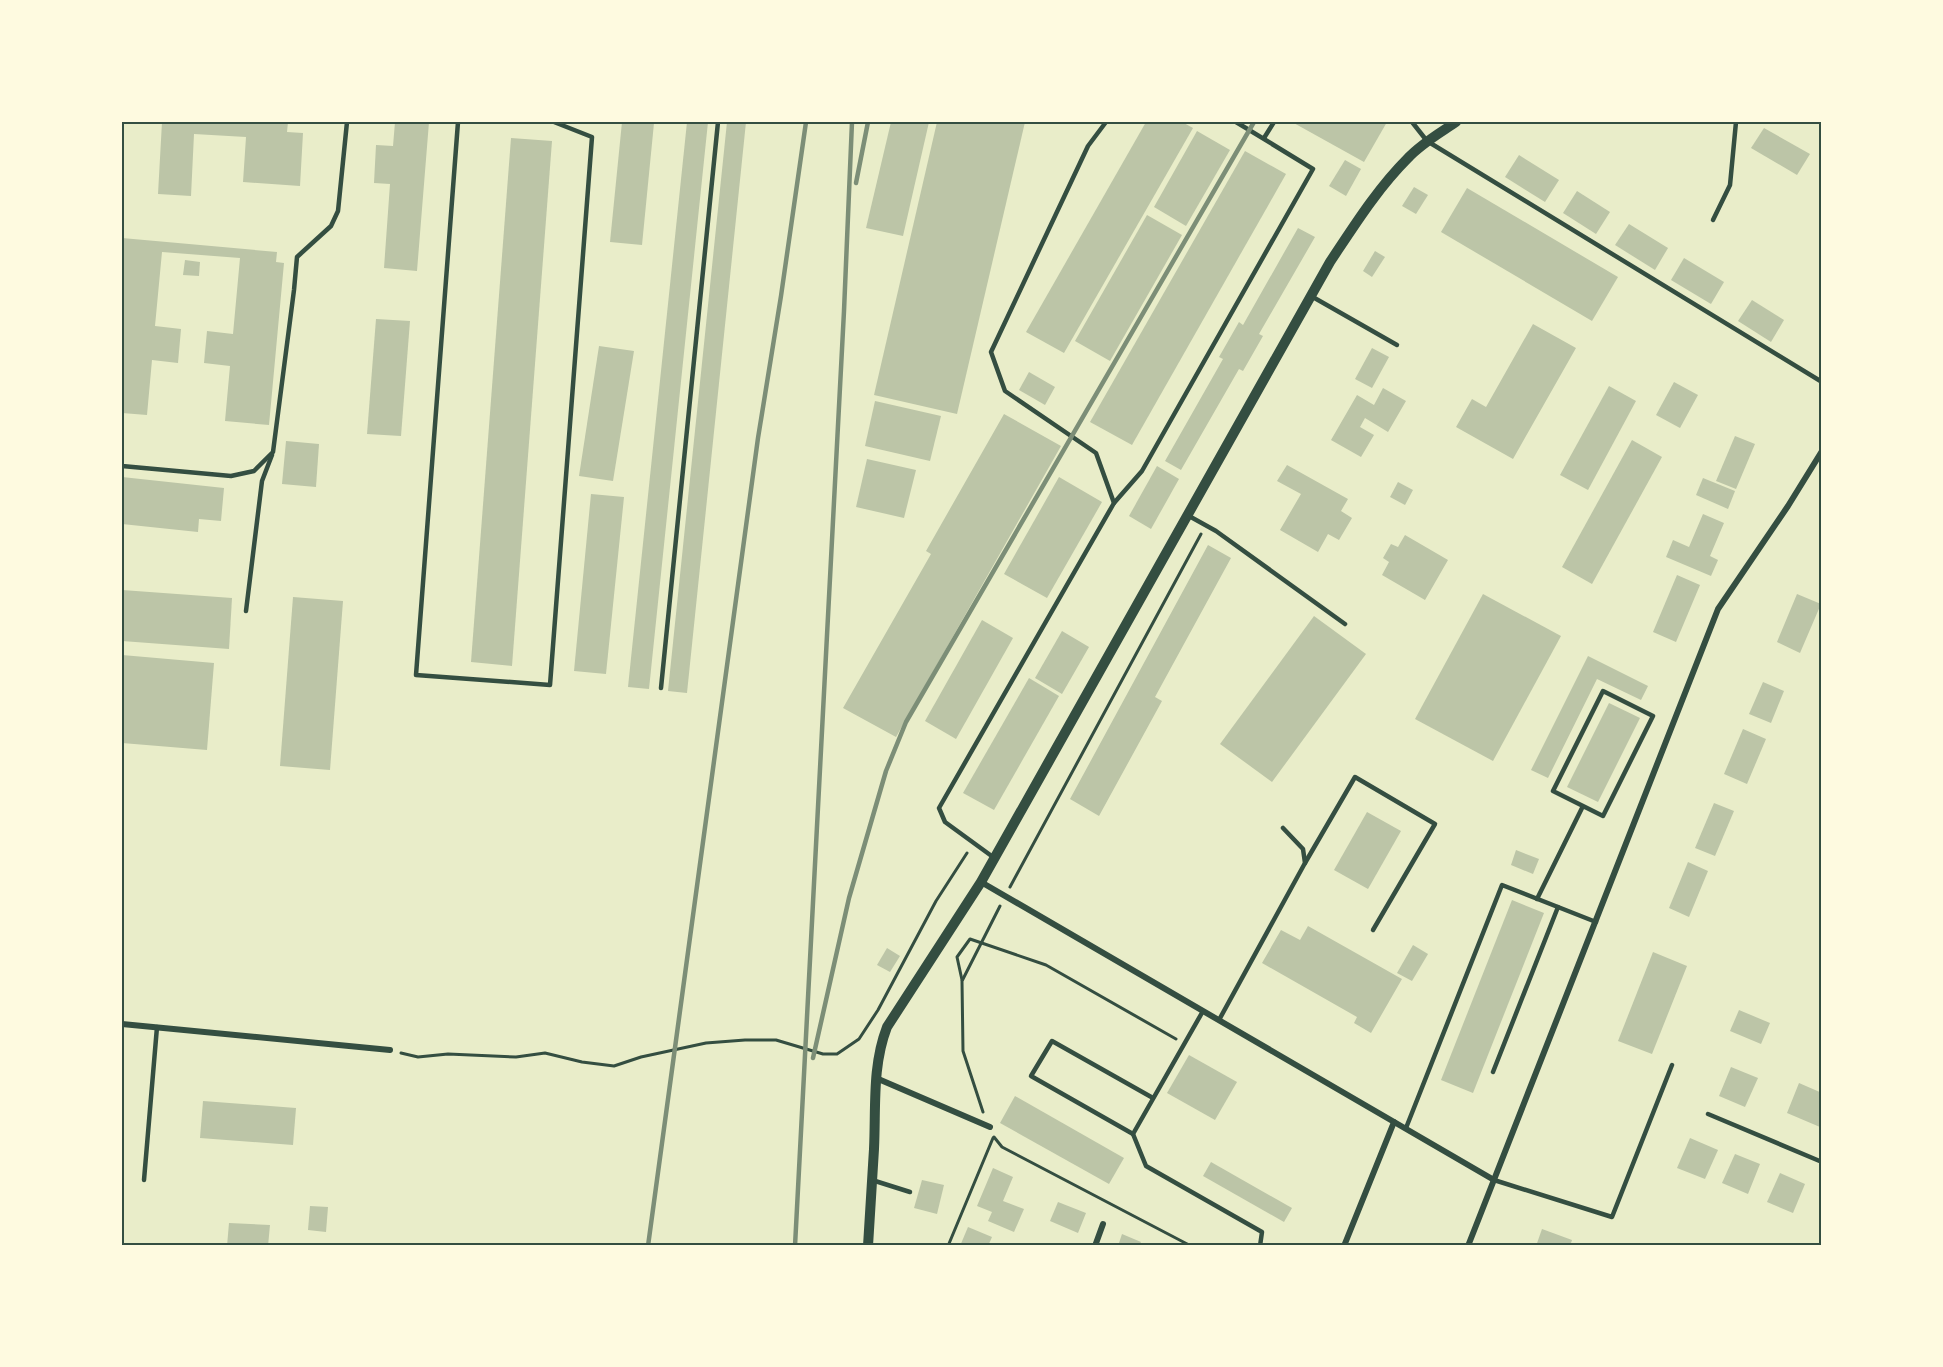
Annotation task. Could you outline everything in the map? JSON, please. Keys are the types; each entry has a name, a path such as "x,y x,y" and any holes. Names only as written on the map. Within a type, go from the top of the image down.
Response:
{"street":[{"path":"868,1245 876,1078 880,1047 887,1027 981,882 1310,296 1369,203 1408,158 1427,141 1456,122"},
{"path":"1468,1245 1718,609 1788,506 1821,451"},
{"path":"981,882 1494,1180"},
{"path":"122,1024 390,1050"},
{"path":"876,1078 990,1127"},
{"path":"1344,1245 1394,1122"},
{"path":"1095,1245 1103,1224"}],"lane":[{"path":"246,611 261,481 273,452 297,257 331,226 338,211 347,122"},
{"path":"458,122 416,675 550,685 592,137 554,122"},
{"path":"661,688 718,122"},
{"path":"1106,122 1088,146 991,352 1005,391 1096,453 1114,502"},
{"path":"994,858 945,822 939,808 1114,502 1142,471 1313,169 1236,122"},
{"path":"1264,138 1274,122"},
{"path":"1412,122 1427,141 1821,382"},
{"path":"1713,220 1730,185 1736,122"},
{"path":"1310,296 1397,345"},
{"path":"122,466 231,476 254,471 273,452"},
{"path":"1187,515 1345,624"},
{"path":"1604,691 1653,716 1604,816 1583,806 1553,791 1604,691"},
{"path":"1219,1020 1355,777 1435,824 1373,930"},
{"path":"1537,899 1583,806"},
{"path":"1283,828 1303,849 1305,863"},
{"path":"1406,1128 1502,885 1596,922"},
{"path":"1493,1072 1558,907"},
{"path":"1133,1134 1203,1011"},
{"path":"144,1180 157,1027"},
{"path":"1153,1098 1052,1041 1032,1076 1133,1134 1146,1166 1262,1232 1260,1245"},
{"path":"1494,1180 1612,1217 1672,1065"},
{"path":"1708,1114 1821,1162"},
{"path":"872,1180 910,1192"}],"path":[{"path":"962,981 1005,896 1206,526"},
{"path":"390,1050 418,1057 448,1053 516,1057 545,1053 582,1062 614,1066 641,1057 706,1043 777,1040 823,1053 837,1054 859,1039 878,1010 936,901 974,843"},
{"path":"990,1127 976,1093 963,1051 962,981 957,957 970,939 1046,965 1185,1043"},
{"path":"948,1245 993,1136 1002,1147 1191,1245"}],"building":[{"path":"162,122 288,122 287,132 303,133 300,186 243,182 246,137 194,134 191,196 158,194"},
{"path":"395,122 429,122 417,271 384,268 390,184 374,183 376,145 393,146"},
{"path":"622,122 654,123 642,245 610,242"},
{"path":"687,122 708,122 649,689 628,687"},
{"path":"727,122 746,122 687,693 668,691"},
{"path":"891,122 929,122 903,236 866,228"},
{"path":"937,122 1025,122 957,414 874,395"},
{"path":"1146,122 1182,122 1193,128 1064,353 1026,332"},
{"path":"1292,122 1387,122 1364,162"},
{"path":"1764,128 1810,154 1797,175 1751,148"},
{"path":"1197,131 1230,150 1186,226 1154,207"},
{"path":"511,138 552,141 512,666 471,662"},
{"path":"1245,151 1286,174 1132,445 1090,422"},
{"path":"1519,155 1559,180 1545,202 1505,177"},
{"path":"1345,160 1361,169 1346,196 1329,186"},
{"path":"1414,187 1428,195 1416,214 1402,206"},
{"path":"1467,188 1618,277 1592,321 1441,232"},
{"path":"1577,191 1610,212 1596,234 1563,213"},
{"path":"1147,215 1182,235 1110,361 1075,341"},
{"path":"1629,224 1668,248 1655,270 1615,245"},
{"path":"1298,228 1315,237 1259,334 1263,336 1243,371 1239,369 1181,470 1165,461 1223,359 1219,357 1239,322 1243,325"},
{"path":"122,238 277,252 276,262 284,263 269,425 225,421 230,366 204,363 207,331 233,334 240,258 162,252 155,326 181,329 178,363 152,360 147,415 122,413"},
{"path":"1375,251 1385,257 1372,277 1363,271"},
{"path":"1684,258 1724,282 1711,304 1671,280"},
{"path":"185,260 200,262 199,276 183,275"},
{"path":"1752,300 1784,320 1771,342 1738,321"},
{"path":"376,319 410,321 401,436 367,434"},
{"path":"1533,324 1576,348 1513,459 1456,427 1472,399 1486,407"},
{"path":"599,346 634,351 613,481 579,476"},
{"path":"1372,348 1389,357 1372,388 1355,379"},
{"path":"1029,372 1055,387 1045,405 1019,390"},
{"path":"1674,382 1698,395 1680,428 1656,415"},
{"path":"1609,386 1636,401 1588,490 1560,475"},
{"path":"1383,388 1406,401 1388,432 1365,418 1360,427 1374,435 1361,457 1331,440 1357,395 1374,405"},
{"path":"875,401 941,416 930,461 865,446"},
{"path":"1004,414 1061,446 896,737 843,708 931,554 926,551"},
{"path":"1735,436 1755,444 1736,489 1716,481"},
{"path":"1632,440 1662,457 1592,584 1562,567"},
{"path":"286,441 319,444 316,487 282,484"},
{"path":"867,459 916,470 904,518 856,507"},
{"path":"1287,465 1348,499 1341,511 1352,518 1339,540 1328,534 1318,552 1280,530 1301,494 1277,481"},
{"path":"1157,466 1179,479 1151,529 1129,516"},
{"path":"122,477 224,488 221,521 199,519 198,532 122,524"},
{"path":"1059,477 1102,502 1047,598 1004,574"},
{"path":"1703,478 1735,491 1728,509 1696,495"},
{"path":"1398,482 1413,490 1405,505 1390,497"},
{"path":"591,494 624,497 606,674 574,671"},
{"path":"1703,514 1724,523 1710,556 1718,560 1711,576 1666,557 1673,540 1689,547"},
{"path":"1405,535 1448,560 1425,600 1382,575 1389,562 1383,558 1391,544 1398,547"},
{"path":"1208,545 1231,558 1155,697 1162,701 1099,816 1070,799"},
{"path":"1677,575 1700,585 1676,642 1653,632"},
{"path":"122,590 232,598 229,649 122,641"},
{"path":"1483,594 1561,636 1493,761 1415,719"},
{"path":"1797,594 1821,604 1800,653 1777,642"},
{"path":"293,597 343,601 330,770 280,766"},
{"path":"1314,616 1366,654 1272,782 1220,744"},
{"path":"982,620 1013,638 956,739 925,721"},
{"path":"1062,631 1089,647 1062,694 1035,678"},
{"path":"122,655 214,663 207,750 122,743"},
{"path":"1588,656 1648,686 1641,700 1597,679 1548,778 1531,770"},
{"path":"1029,678 1059,696 994,810 963,793"},
{"path":"1763,682 1784,691 1771,723 1749,714"},
{"path":"1609,703 1640,718 1598,802 1567,787"},
{"path":"1743,729 1766,739 1747,784 1724,774"},
{"path":"1714,803 1734,811 1715,856 1695,848"},
{"path":"1367,812 1401,831 1368,889 1334,870"},
{"path":"1516,850 1539,859 1533,874 1511,865"},
{"path":"1688,862 1708,871 1689,917 1669,908"},
{"path":"1512,900 1544,913 1473,1093 1441,1080"},
{"path":"1308,926 1402,979 1371,1033 1354,1023 1357,1017 1262,963 1281,930 1300,940"},
{"path":"1413,945 1428,954 1412,981 1397,973"},
{"path":"887,948 900,956 890,972 877,965"},
{"path":"1653,952 1687,966 1652,1054 1618,1041"},
{"path":"1739,1010 1770,1023 1761,1044 1730,1031"},
{"path":"1189,1055 1237,1082 1215,1120 1167,1093"},
{"path":"1731,1067 1758,1078 1745,1107 1719,1096"},
{"path":"1799,1083 1822,1093 1820,1127 1787,1113"},
{"path":"1015,1096 1124,1158 1109,1184 1000,1123"},
{"path":"203,1101 296,1108 293,1145 200,1138"},
{"path":"1690,1138 1718,1150 1705,1179 1677,1168"},
{"path":"1735,1154 1760,1164 1748,1194 1722,1183"},
{"path":"1211,1162 1292,1208 1284,1222 1203,1176"},
{"path":"993,1168 1013,1177 1003,1201 1024,1209 1014,1232 988,1221 992,1212 977,1206"},
{"path":"1780,1173 1805,1184 1793,1213 1767,1202"},
{"path":"922,1180 944,1185 937,1214 914,1208"},
{"path":"1058,1202 1086,1213 1078,1233 1050,1221"},
{"path":"310,1206 328,1207 326,1232 308,1230"},
{"path":"229,1223 270,1225 268,1246 227,1246"},
{"path":"968,1227 992,1237 988,1246 960,1246"},
{"path":"1542,1229 1572,1240 1570,1246 1536,1246"},
{"path":"1122,1234 1141,1242 1139,1246 1118,1246"}],"railway":[{"path":"648,1246 758,438 806,122"},
{"path":"795,1246 852,122"},
{"path":"856,183 868,122"},
{"path":"813,1058 849,898 886,771 906,722 1254,122"}]}
